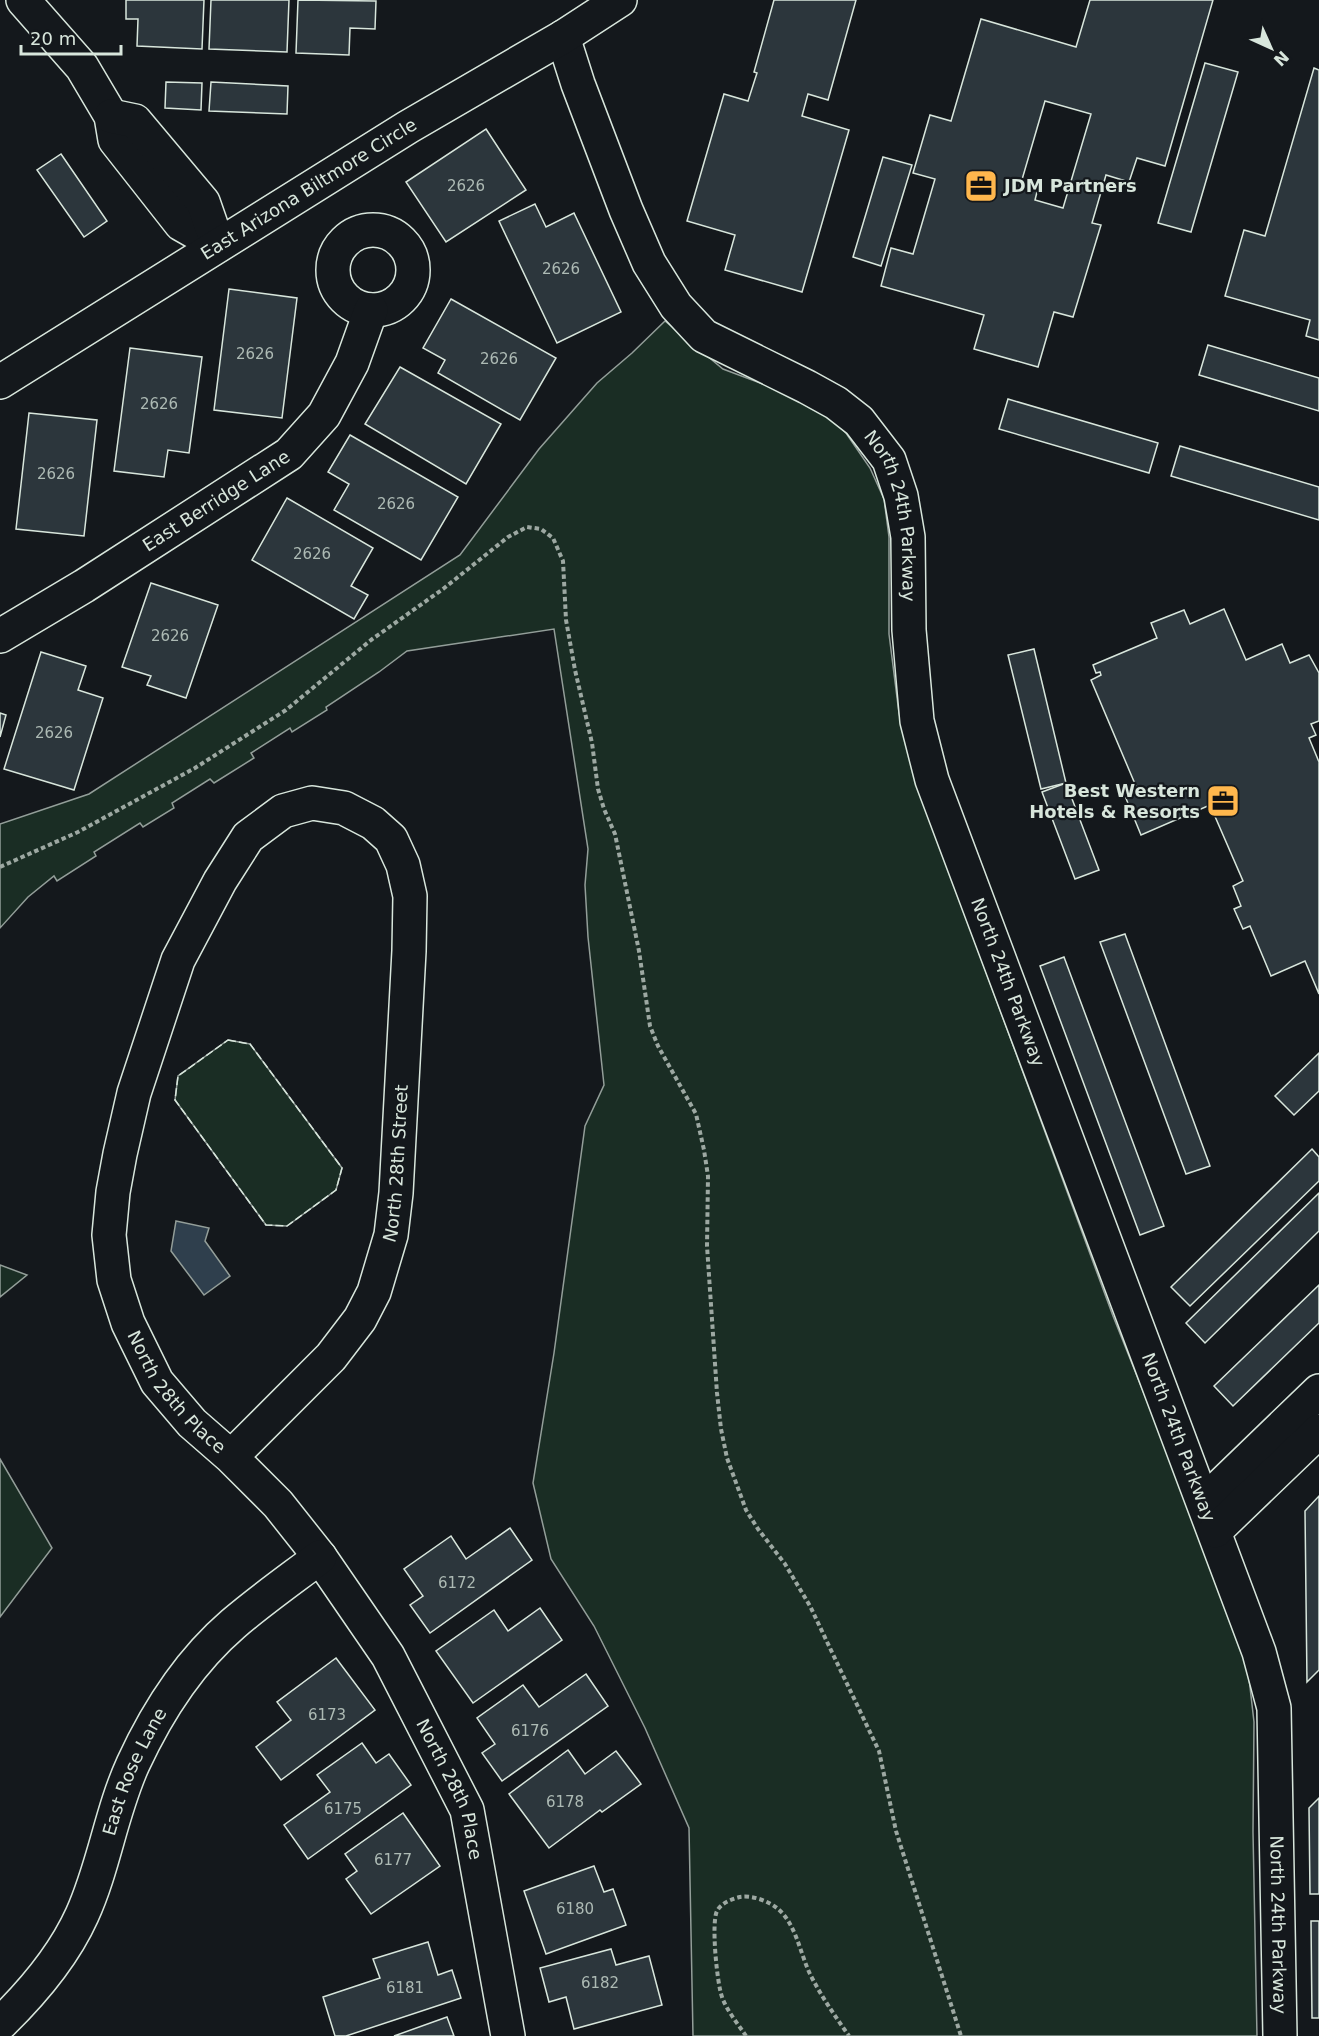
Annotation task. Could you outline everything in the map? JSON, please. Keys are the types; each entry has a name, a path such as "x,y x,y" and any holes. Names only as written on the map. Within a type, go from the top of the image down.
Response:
{"street":[{"path":"23,0 82,68 111,116 135,121 203,202 218,245"},
{"name":"East Arizona Biltmore Circle","path":"0,382 408,127 563,37 620,0"},
{"name":"North 24th Parkway","path":"563,37 578,84 626,210 649,263 676,306 704,336 807,387 836,403 859,421 889,460 902,495 908,537 909,630 917,721 932,780 1259,1652 1274,1708 1280,2036"},
{"name":"East Berridge Lane","path":"0,636 84,586 289,454 324,415 352,363 371,310"},
{"name":"North 28th Place","path":"373,823 344,808 312,803 283,811 248,837 220,881 178,960 134,1093 113,1192 109,1235 114,1280 128,1323 157,1382 192,1423 231,1457 278,1504 320,1557 388,1656 466,1810 508,2036"},
{"name":"North 28th Street","path":"231,1457 331,1357 360,1319 374,1292 391,1235 396,1193 410,896 402,865 391,839 373,823"},
{"path":"1209,1517 1319,1391"},
{"path":"1209,1517 1319,1431"},
{"name":"East Rose Lane","path":"0,2024 26,1999 59,1957 82,1915 133,1765 168,1699 196,1663 232,1625 320,1557"}],"path":[{"path":"0,867 78,832 195,768 286,710 371,640 443,589 508,537 527,527 541,529 553,538 563,561 566,620 575,670 592,743 598,789 615,834 639,951 650,1026 658,1046 696,1114 704,1150 708,1176 707,1246 717,1393 727,1458 746,1510 785,1564 810,1606 879,1750 896,1831 961,2036"},
{"path":"746,2036 722,1998 714,1929 717,1911 728,1901 744,1896 762,1900 778,1909 792,1927 811,1976 849,2036"}],"green space":[{"path":"665,321 723,369 802,399 830,417 846,433 870,468 884,499 889,537 889,634 899,713 917,785 1113,1316 1191,1511 1247,1661 1254,1722 1253,1832 1257,2036 693,2036 689,1828 645,1728 594,1626 551,1559 533,1483 554,1353 585,1126 604,1085 588,937 585,885 588,849 554,629 407,651 326,707 327,710 292,732 290,728 251,753 254,758 214,783 210,779 172,803 174,808 143,827 140,823 94,852 96,856 57,881 54,876 28,897 0,928 0,824 89,794 460,555 539,449 597,383"},
{"path":"228,1040 250,1044 342,1168 336,1190 287,1226 266,1225 175,1100 178,1076"},
{"path":"0,1265 27,1275 0,1297"},
{"path":"0,1459 52,1548 0,1617"}],"water":[{"path":"176,1221 209,1228 205,1241 230,1276 204,1295 171,1251"}],"building":[{"path":"126,0 204,0 202,49 137,46 138,19 126,19"},
{"path":"211,0 289,0 287,52 209,49"},
{"path":"298,0 376,1 375,29 350,28 349,55 296,53"},
{"path":"774,0 856,0 828,100 808,94 802,116 849,130 802,292 725,270 735,235 687,221 724,94 748,101"},
{"name":"JDM Partners","path":"1090,0 1213,0 1165,166 1137,158 1129,182 1106,175 1092,223 1101,225 1073,317 1054,312 1038,367 974,349 984,315 881,286 891,248 913,254 935,179 913,173 930,115 951,121 981,19 1076,47","holes":["1045,101 1091,114 1063,208 1035,200 1038,188 1021,183"]},
{"path":"1205,63 1238,72 1191,232 1158,223"},
{"path":"1314,68 1319,70 1319,340 1306,336 1310,320 1225,296 1244,230 1265,236"},
{"path":"166,82 202,83 201,110 165,108"},
{"path":"211,82 288,86 287,114 209,111"},
{"path":"486,129 526,190 446,242 406,182"},
{"path":"61,154 107,221 84,237 37,170"},
{"path":"883,157 912,165 881,266 853,257"},
{"path":"535,204 546,227 574,213 621,312 557,343 499,221"},
{"path":"229,289 297,298 282,418 214,410"},
{"path":"451,299 556,358 520,420 438,373 445,360 423,348"},
{"path":"1208,345 1319,378 1319,411 1199,375"},
{"path":"130,348 202,357 189,453 168,450 164,477 114,471"},
{"path":"400,367 501,424 466,484 365,424"},
{"path":"1008,399 1158,443 1149,473 999,429"},
{"path":"29,413 97,420 84,536 16,529"},
{"path":"350,435 458,497 421,560 334,510 349,484 328,472"},
{"path":"1180,446 1319,487 1319,520 1171,476"},
{"path":"287,498 373,548 351,586 368,595 354,619 252,560"},
{"path":"151,583 218,605 186,698 147,685 151,676 122,667"},
{"name":"Best Western Hotels & Resorts","path":"1224,609 1246,660 1282,644 1290,663 1309,655 1319,673 1319,721 1311,724 1316,735 1309,738 1319,762 1319,994 1305,961 1271,976 1250,926 1243,929 1234,909 1241,906 1233,886 1243,881 1210,805 1141,835 1125,796 1138,791 1091,680 1101,675 1100,672 1096,673 1093,665 1157,638 1151,623 1184,610 1190,624"},
{"path":"1034,649 1066,783 1041,789 1008,655"},
{"path":"41,652 86,666 78,690 103,698 74,790 4,769"},
{"path":"0,713 6,715 0,737"},
{"path":"1066,783 1099,870 1075,879 1042,792"},
{"path":"1125,934 1210,1166 1186,1174 1100,942"},
{"path":"1064,957 1164,1226 1140,1235 1040,966"},
{"path":"1319,1053 1319,1091 1294,1115 1275,1096"},
{"path":"1312,1149 1319,1157 1319,1181 1190,1306 1171,1287"},
{"path":"1319,1193 1319,1231 1205,1343 1186,1323"},
{"path":"1319,1285 1319,1323 1233,1406 1214,1386"},
{"path":"1319,1496 1319,1670 1307,1682 1305,1511"},
{"path":"510,1528 532,1560 430,1633 410,1605 423,1596 404,1569 451,1536 466,1559"},
{"path":"540,1608 562,1640 473,1703 436,1651 494,1610 508,1631"},
{"path":"336,1658 375,1710 281,1780 256,1747 291,1720 277,1702"},
{"path":"586,1674 608,1706 502,1781 482,1753 495,1744 477,1718 523,1685 539,1707"},
{"path":"362,1743 376,1763 389,1754 411,1785 308,1859 284,1825 330,1792 317,1775"},
{"path":"568,1750 585,1774 616,1751 641,1784 602,1812 600,1810 549,1848 509,1794"},
{"path":"1319,1798 1319,1894 1310,1894 1309,1808"},
{"path":"403,1813 440,1866 371,1914 346,1879 357,1871 345,1854"},
{"path":"594,1866 604,1892 613,1889 626,1925 546,1954 524,1891"},
{"path":"1311,1921 1319,1921 1319,2018 1312,2018"},
{"path":"428,1942 438,1975 452,1970 461,1998 346,2036 335,2036 323,1997 380,1978 373,1959"},
{"path":"611,1949 616,1965 649,1956 662,2005 574,2029 566,1997 549,2002 540,1968"},
{"path":"447,2017 454,2036 394,2036"}],"fence":[{"path":"228,1040 250,1044 342,1168 336,1190 287,1226 266,1225 175,1100 178,1076 228,1040"}],"place":[{"name":"JDM Partners","path":"981,186"},
{"name":"Best Western Hotels & Resorts","path":"1223,801"}]}
